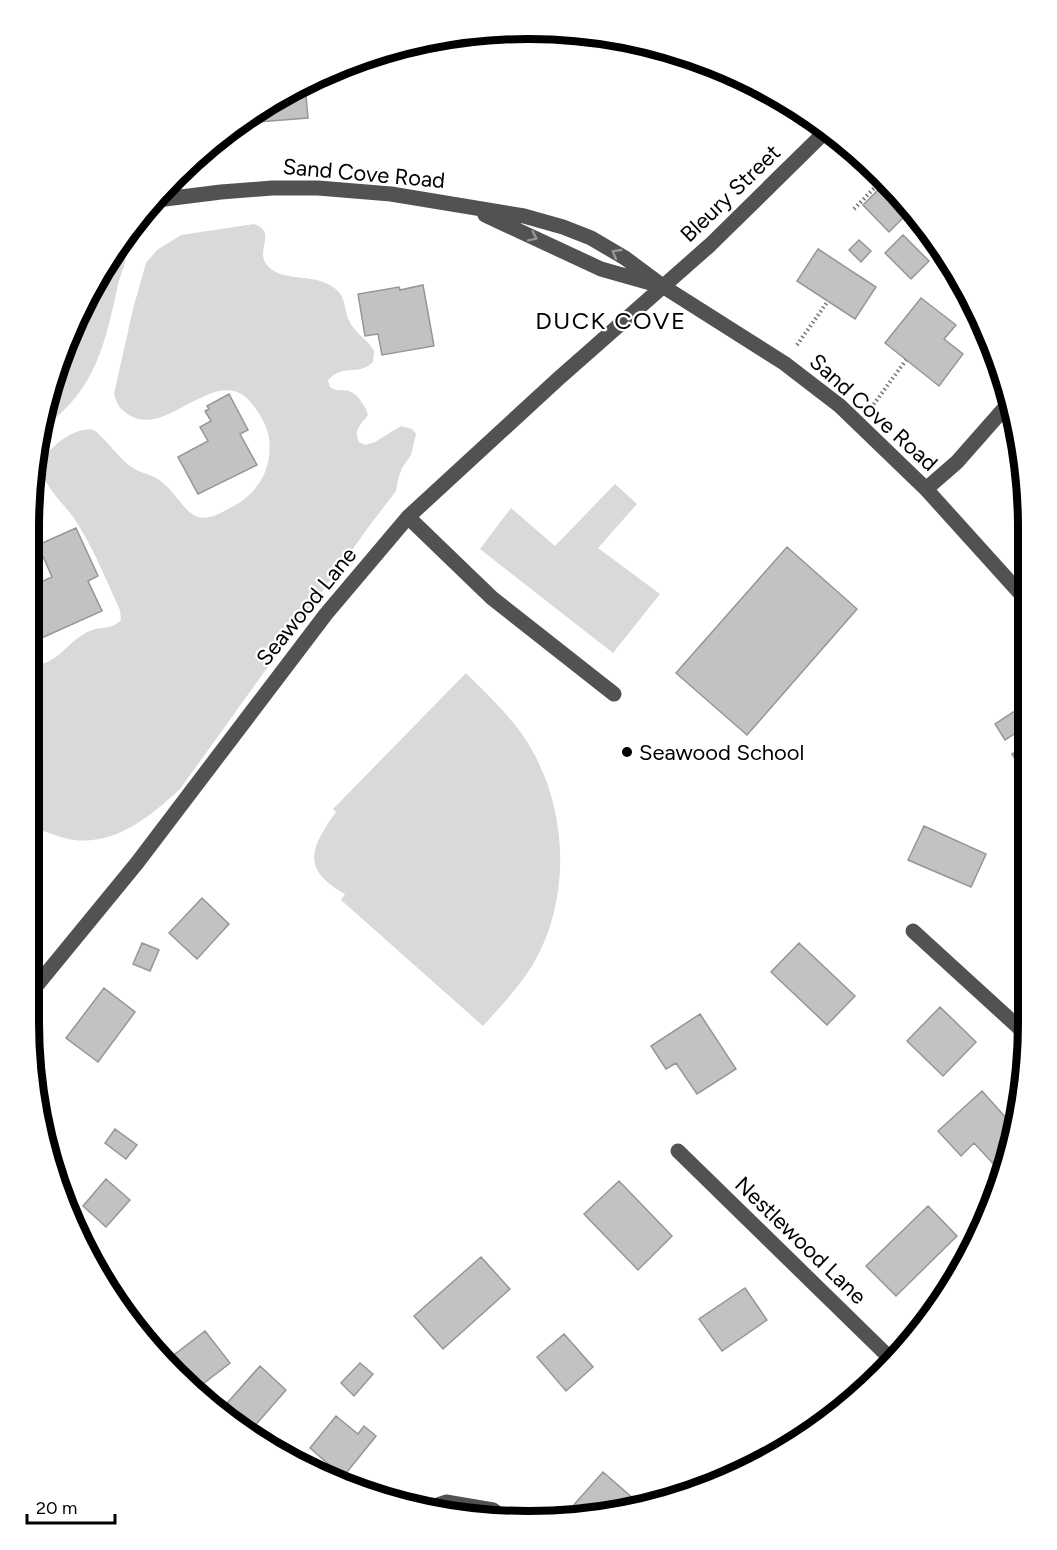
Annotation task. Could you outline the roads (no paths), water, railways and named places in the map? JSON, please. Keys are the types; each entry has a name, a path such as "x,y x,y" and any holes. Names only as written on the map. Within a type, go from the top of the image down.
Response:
{"street":[{"name":"Bleury Street","path":"664,287 821,136"},
{"name":"Sand Cove Road","path":"167,199 272,188 391,194 524,216 591,238 784,363 840,406 926,489 1018,590"},
{"name":"Sand Cove Road","path":"460,204 601,269 664,287"},
{"name":"Seawood Lane","path":"39,983 137,863 326,614 408,517 566,372 664,287"},
{"path":"926,489 957,462 1003,410"},
{"path":"408,517 492,598 614,694"},
{"path":"913,931 1018,1027"},
{"name":"Nestlewood Lane","path":"678,1150 887,1355"},
{"path":"442,1503 446,1502 487,1509"}],"place":[{"name":"Seawood School","path":"627,752"}],"district":[{"name":"DUCK COVE","path":"611,321"}]}
